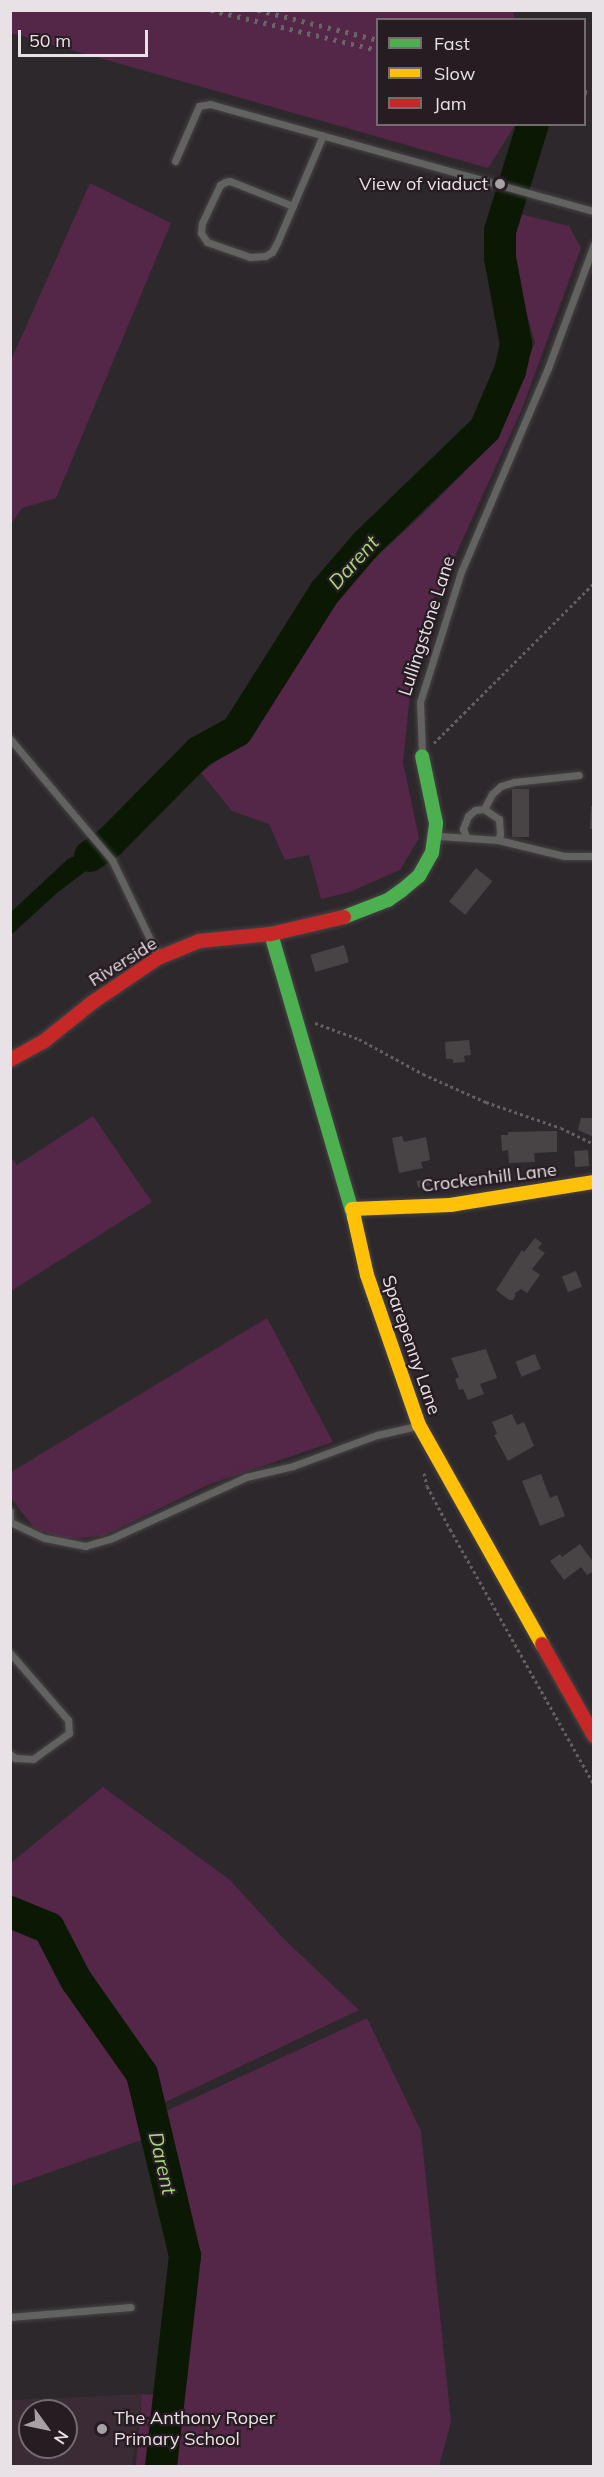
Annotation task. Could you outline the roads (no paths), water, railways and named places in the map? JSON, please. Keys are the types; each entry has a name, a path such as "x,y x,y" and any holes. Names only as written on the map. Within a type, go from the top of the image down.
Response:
{"street":[{"name":"Lullingstone Lane","path":"272,934 340,918 388,900 419,876 432,853 436,835 436,823 422,756"},
{"name":"Riverside","path":"10,1060 43,1042 93,1002 158,958 199,941 272,934"},
{"name":"Sparepenny Lane","path":"272,934 293,1014 352,1209 367,1275 419,1425 594,1736"},
{"name":"Crockenhill Lane","path":"352,1209 450,1205 594,1182"}],"lane":[{"path":"175,160 199,106 205,104 594,211"},
{"path":"293,206 230,181 225,182 211,204 201,233 207,242 250,257 265,256 272,252 277,243 293,206 323,135"},
{"name":"Lullingstone Lane","path":"422,756 420,702 461,572 548,368 594,244"},
{"path":"10,739 112,860 158,958"},
{"path":"484,809 492,794 501,786 514,782 579,775"},
{"path":"466,836 463,829 468,816 475,810 484,809 499,819 501,834 498,840"},
{"path":"436,835 498,840 564,856 594,856"},
{"path":"10,1511 10,1522 45,1538 85,1546 110,1539 246,1477 293,1466 377,1435 419,1425"},
{"path":"10,1754 15,1758 33,1759 69,1733 68,1720 11,1654"},
{"path":"10,2317 131,2307"}],"waterway":[{"name":"Darent","path":"90,856 110,842 199,752 237,731 325,592 366,544 485,429 510,371 516,344 500,258 500,231 532,126"},
{"name":"Darent","path":"10,1912 49,1928 76,1980 142,2074 185,2256 161,2466"}],"railway":[{"path":"211,10 376,50"},
{"path":"258,10 376,40"},
{"path":"586,92 594,94"}],"place":[{"name":"View of viaduct","path":"500,184"},
{"name":"The Anthony Roper Primary School","path":"102,2429"}]}
